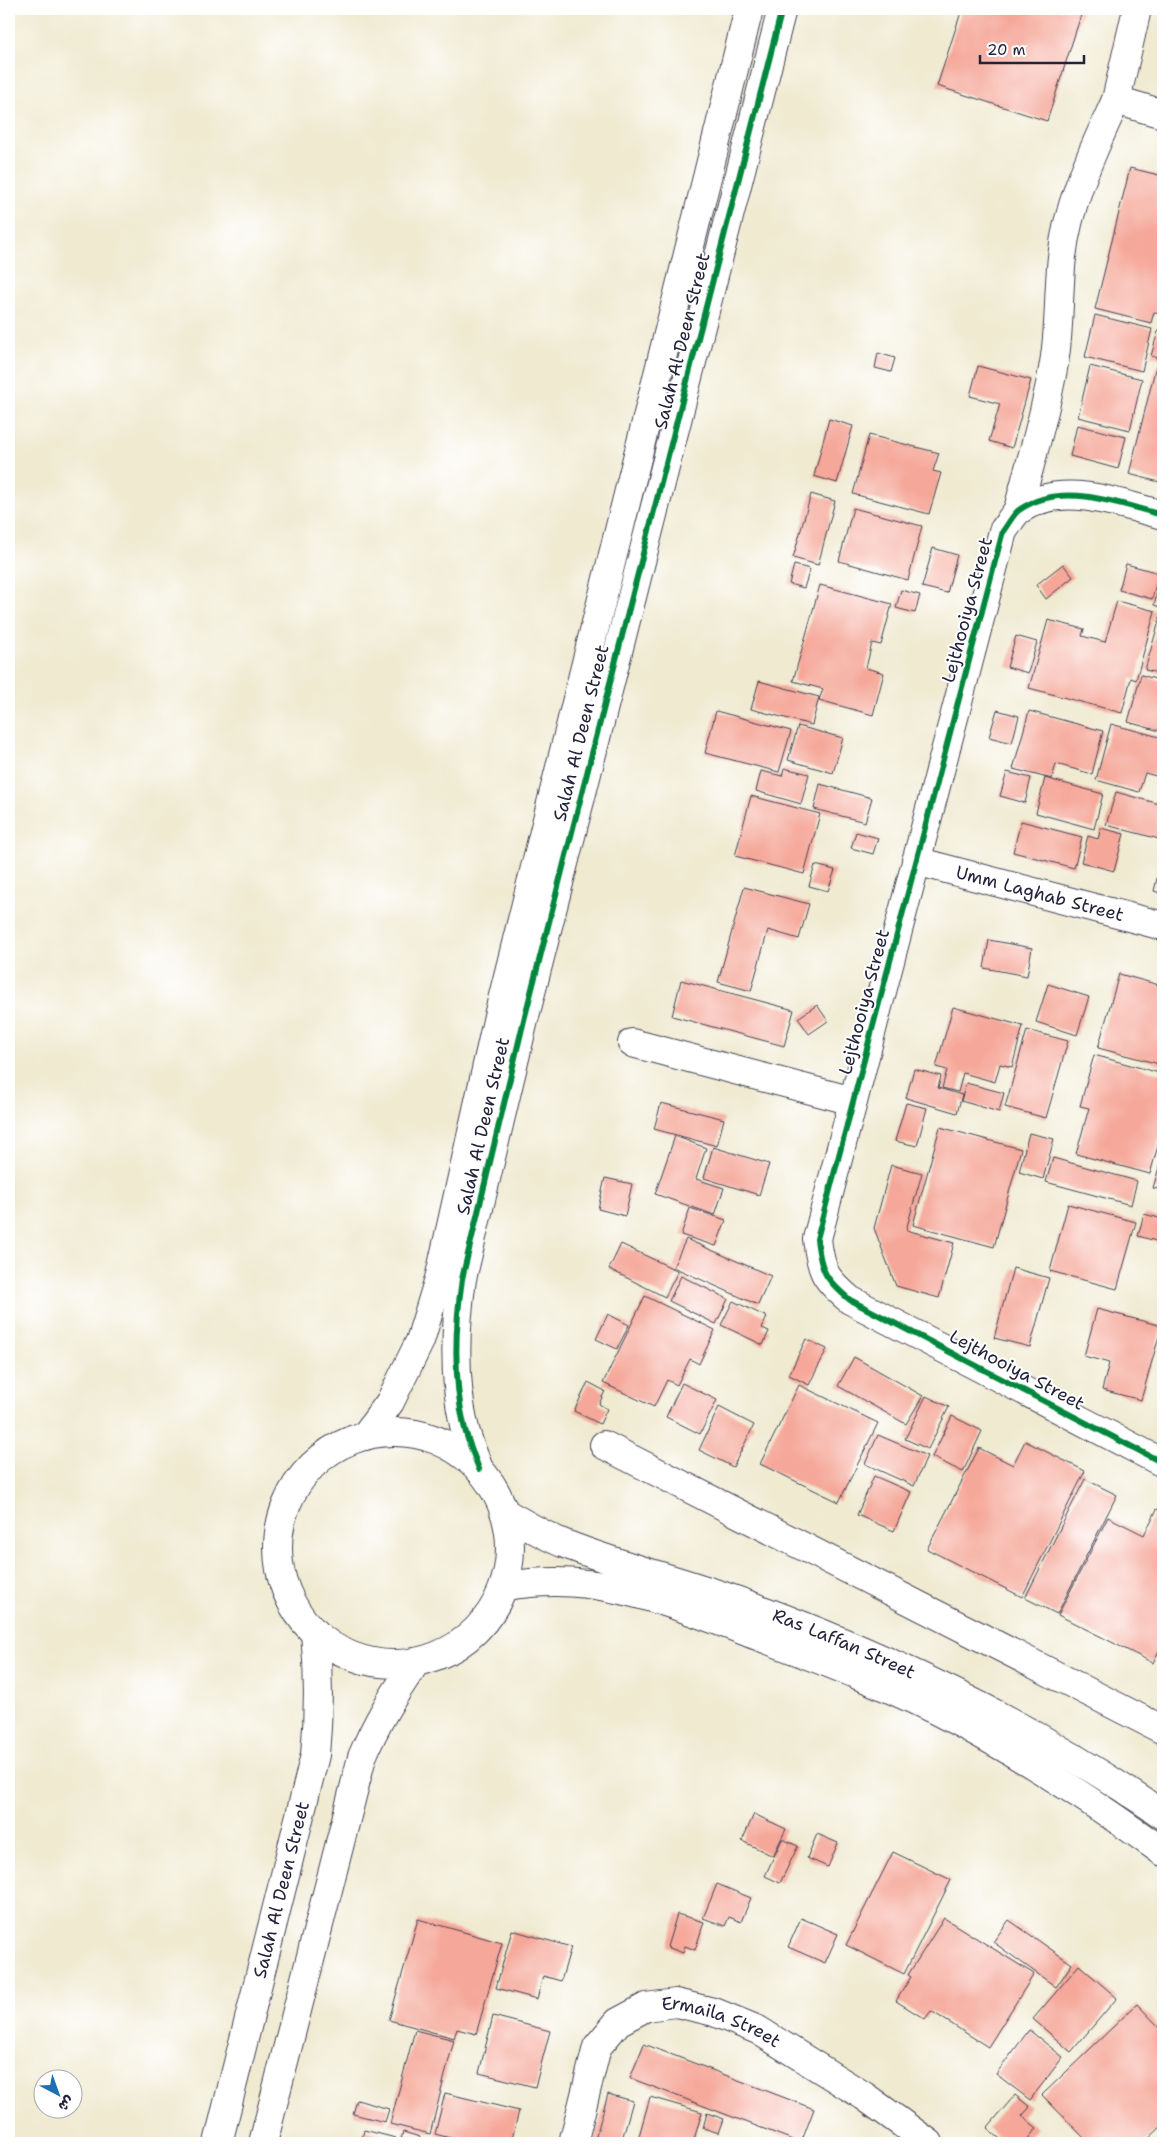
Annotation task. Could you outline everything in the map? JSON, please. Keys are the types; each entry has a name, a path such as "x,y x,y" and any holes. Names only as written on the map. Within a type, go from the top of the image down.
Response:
{"street":[{"name":"Salah Al Deen Street","path":"365,1436 390,1402 420,1341 440,1275 498,1016 749,9"},
{"name":"Salah Al Deen Street","path":"479,1469 464,1426 459,1389 456,1353 457,1316 462,1279 526,1011 782,9"},
{"path":"1018,510 1054,362 1062,256 1068,227 1076,197 1089,162 1116,100 1121,71 1137,9"},
{"path":"1116,100 1163,114"},
{"path":"1018,510 1056,495 1092,497 1163,515"},
{"name":"Lejthooiya Street","path":"1018,510 1003,531 916,861 817,1239 820,1262 830,1283 850,1300 1163,1463"},
{"name":"Umm Laghab Street","path":"916,861 1163,926"},
{"name":"Lejthooiya Street","path":"632,1043 853,1101"},
{"path":"385,1432 406,1432 427,1436 458,1451 479,1469 499,1497 505,1513 510,1537 510,1562 504,1586 493,1608 479,1627 460,1643 439,1655 416,1662 398,1664 362,1660 328,1644 302,1619 284,1586 277,1549 282,1520 293,1490 307,1471 323,1456 343,1444 365,1436 385,1432"},
{"path":"604,1445 1163,1730"},
{"name":"Ras Laffan Street","path":"505,1513 564,1544 752,1606 840,1641 951,1689 1035,1734 1122,1786 1163,1815"},
{"name":"Ras Laffan Street","path":"504,1586 536,1582 560,1582 588,1584 626,1592 686,1610 833,1665 934,1710 1017,1755 1105,1810 1163,1852"},
{"name":"Salah Al Deen Street","path":"218,2143 315,1755 319,1714 319,1673 315,1632"},
{"path":"263,2143 362,1757 374,1727 416,1662"},
{"name":"Ermaila Street","path":"573,2143 597,2047 618,2022 646,2007 676,2003 714,2012 758,2030 864,2096 929,2143"}],"building":[{"path":"962,9 1072,9 1082,12 1047,121 937,86"},
{"path":"1130,168 1163,176 1163,304 1161,313 1154,312 1151,323 1095,309"},
{"path":"1095,315 1152,329 1142,371 1085,357"},
{"path":"1158,331 1163,332 1163,359 1151,356"},
{"path":"878,353 895,358 891,372 875,368"},
{"path":"978,366 1031,380 1012,448 989,441 1000,404 970,396"},
{"path":"1090,366 1142,379 1130,430 1078,417"},
{"path":"1156,366 1163,368 1163,483 1129,474"},
{"path":"829,419 853,426 837,483 814,476"},
{"path":"1077,425 1126,437 1118,469 1070,456"},
{"path":"869,435 939,453 933,471 941,473 929,514 853,494"},
{"path":"811,494 835,501 818,565 793,558"},
{"path":"853,508 922,526 908,580 839,561"},
{"path":"933,548 957,555 947,593 922,587"},
{"path":"1063,564 1073,577 1046,599 1036,585"},
{"path":"1126,564 1159,573 1152,599 1119,590"},
{"path":"794,565 810,569 804,588 789,584"},
{"path":"1163,572 1163,608 1154,605"},
{"path":"820,585 892,604 881,645 872,643 866,668 884,673 873,715 819,700 823,689 793,681"},
{"path":"901,590 920,595 915,613 896,608"},
{"path":"1117,601 1155,611 1136,680 1131,678 1122,713 1029,688 1048,620 1084,629 1082,636 1105,642"},
{"path":"1161,614 1163,614 1163,674 1145,670"},
{"path":"1016,636 1037,642 1028,673 1007,667"},
{"path":"1141,675 1163,681 1163,732 1128,722"},
{"path":"759,681 819,697 812,725 751,709"},
{"path":"997,710 1019,716 1012,743 989,737"},
{"path":"716,711 791,731 779,772 705,753"},
{"path":"1029,711 1103,731 1092,774 1056,764 1052,779 1013,769"},
{"path":"1111,724 1163,738 1163,778 1145,773 1139,792 1096,780"},
{"path":"798,726 843,738 833,773 788,760"},
{"path":"784,768 809,774 801,804 756,791 761,771 782,776"},
{"path":"1007,772 1031,778 1025,803 1000,796"},
{"path":"1045,778 1103,794 1094,829 1036,813"},
{"path":"820,784 872,798 865,822 814,809"},
{"path":"1116,792 1163,805 1163,840 1106,825"},
{"path":"751,796 820,814 804,874 735,856"},
{"path":"1021,821 1082,837 1074,868 1013,852"},
{"path":"1101,828 1124,834 1114,871 1081,862 1088,836 1098,839"},
{"path":"856,832 878,838 873,854 851,848"},
{"path":"815,865 835,870 828,891 809,886"},
{"path":"1159,870 1163,871 1163,894 1154,891"},
{"path":"744,887 809,904 799,939 768,930 751,991 718,982"},
{"path":"989,940 1032,948 1027,976 984,968"},
{"path":"1119,974 1163,986 1163,1065 1098,1048"},
{"path":"681,980 794,1010 784,1046 672,1016"},
{"path":"1048,984 1089,997 1077,1035 1036,1022"},
{"path":"817,1005 828,1021 809,1034 798,1018"},
{"path":"953,1007 1023,1026 1012,1067 1000,1064 995,1082 963,1073 958,1092 942,1088 947,1070 936,1067"},
{"path":"1027,1030 1068,1041 1046,1118 1005,1107"},
{"path":"1094,1055 1163,1074 1163,1128 1150,1174 1076,1154 1089,1108 1080,1106"},
{"path":"914,1069 941,1076 938,1088 962,1095 957,1113 906,1098"},
{"path":"966,1083 1004,1093 999,1112 961,1101"},
{"path":"661,1103 724,1119 717,1146 654,1129"},
{"path":"906,1103 927,1108 917,1146 895,1141"},
{"path":"940,1127 1021,1149 994,1247 913,1225"},
{"path":"1029,1133 1054,1139 1043,1179 1019,1172"},
{"path":"675,1136 706,1148 696,1179 724,1188 715,1215 655,1194"},
{"path":"713,1147 769,1164 759,1195 704,1178"},
{"path":"1163,1154 1163,1190 1153,1188"},
{"path":"1053,1158 1137,1181 1131,1205 1046,1182"},
{"path":"891,1165 922,1173 906,1230 954,1243 939,1298 896,1286 874,1228"},
{"path":"605,1178 632,1184 625,1216 598,1209"},
{"path":"1068,1204 1136,1222 1117,1289 1050,1271"},
{"path":"690,1208 726,1220 716,1246 681,1235"},
{"path":"1144,1214 1163,1219 1163,1243 1138,1236"},
{"path":"686,1239 771,1276 758,1305 673,1267"},
{"path":"621,1244 678,1271 665,1297 609,1269"},
{"path":"1013,1268 1049,1278 1030,1347 994,1338"},
{"path":"681,1276 728,1299 716,1324 669,1301"},
{"path":"645,1296 715,1330 699,1364 690,1359 677,1385 667,1380 654,1407 603,1383"},
{"path":"733,1301 767,1317 762,1328 769,1331 763,1345 721,1325"},
{"path":"1097,1309 1162,1326 1141,1400 1102,1390 1109,1363 1084,1356"},
{"path":"608,1314 629,1325 617,1349 596,1339"},
{"path":"806,1339 827,1349 809,1385 789,1375"},
{"path":"854,1357 923,1396 906,1424 838,1386"},
{"path":"588,1382 605,1391 599,1404 607,1409 600,1424 574,1411"},
{"path":"682,1383 717,1400 700,1434 666,1417"},
{"path":"799,1385 878,1423 839,1502 760,1464"},
{"path":"926,1396 949,1407 928,1449 905,1439"},
{"path":"719,1407 754,1425 733,1467 699,1450"},
{"path":"952,1416 982,1431 963,1472 932,1457"},
{"path":"878,1435 927,1456 914,1486 865,1464"},
{"path":"1025,1441 1085,1471 1022,1597 927,1549 979,1448 1013,1465"},
{"path":"874,1476 911,1492 894,1531 857,1515"},
{"path":"1085,1479 1117,1495 1057,1614 1025,1598"},
{"path":"1157,1509 1163,1512 1163,1642 1153,1663 1058,1615 1108,1517 1144,1535"},
{"path":"754,1814 786,1829 773,1856 742,1841"},
{"path":"817,1834 838,1843 828,1867 807,1858"},
{"path":"782,1839 798,1846 780,1883 765,1876"},
{"path":"893,1852 951,1880 904,1974 846,1945"},
{"path":"717,1884 751,1898 741,1922 729,1917 725,1926 703,1918"},
{"path":"677,1914 704,1922 695,1950 685,1946 683,1953 667,1947"},
{"path":"801,1918 838,1934 825,1963 788,1947"},
{"path":"944,1918 1034,1974 988,2047 931,2011 925,2019 896,2001 911,1977 908,1975"},
{"path":"418,1919 502,1943 476,2034 457,2029 454,2038 389,2020"},
{"path":"1009,1920 1072,1964 1056,1987 993,1942"},
{"path":"512,1930 571,1947 561,1981 543,1976 537,1999 496,1988"},
{"path":"1079,1965 1117,1998 1071,2052 1033,2019"},
{"path":"1137,2004 1163,2031 1163,2125 1144,2143 1089,2143 1042,2095"},
{"path":"493,2016 550,2031 535,2087 479,2073"},
{"path":"415,2030 454,2040 430,2134 390,2124"},
{"path":"1029,2030 1063,2057 1030,2100 996,2074"},
{"path":"644,2044 814,2109 801,2143 630,2078"},
{"path":"445,2093 519,2111 511,2143 469,2143 435,2134"},
{"path":"608,2094 633,2101 621,2143 594,2143"},
{"path":"1015,2095 1030,2107 1022,2116 1037,2128 1024,2143 1005,2143 987,2128"},
{"path":"650,2097 702,2112 693,2143 637,2143"},
{"path":"357,2100 389,2109 385,2122 353,2114"},
{"path":"707,2113 724,2119 719,2133 703,2128"},
{"path":"364,2130 396,2138 394,2143 361,2143"},
{"path":"403,2132 420,2137 418,2143 400,2143"}],"cycle path":[{"path":"479,1469 465,1431 458,1389 456,1352 462,1279 524,1020 782,9"},
{"path":"1163,515 1109,501 1072,495 1036,501 1019,510 1003,531 817,1239 820,1260 826,1274 835,1286 850,1300 1163,1463"}]}
